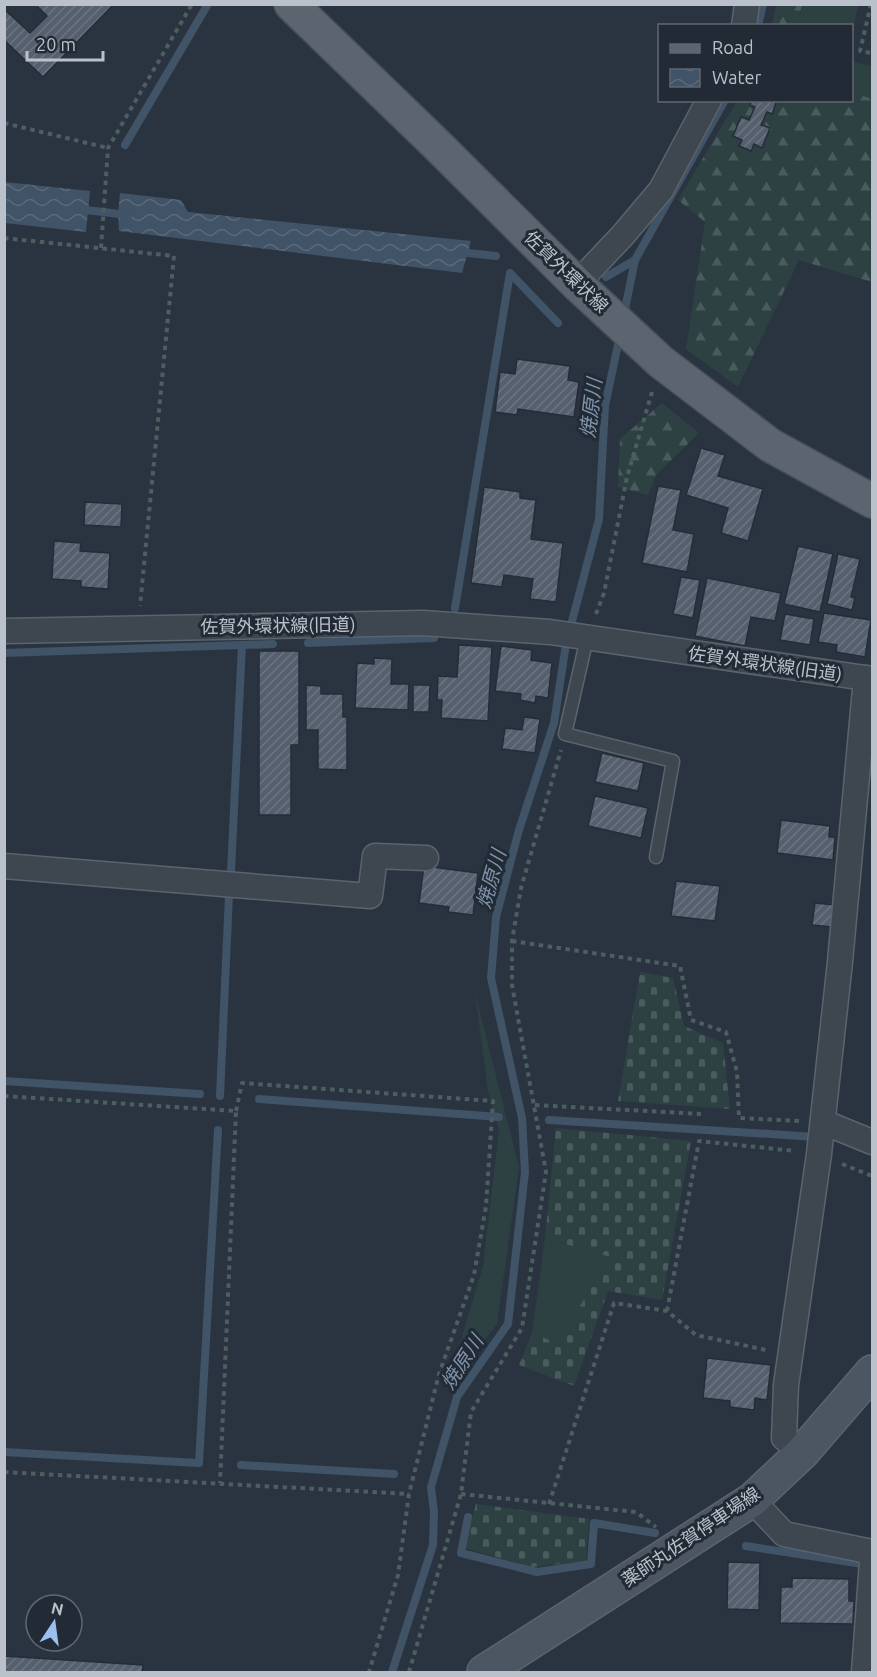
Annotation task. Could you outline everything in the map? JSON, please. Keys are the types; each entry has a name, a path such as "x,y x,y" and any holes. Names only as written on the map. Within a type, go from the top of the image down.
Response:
{"main road":[{"name":"佐賀外環状線","path":"291,4 435,142 579,286 661,362 770,445 873,501"},
{"name":"薬師丸佐賀停車場線","path":"484,1672 752,1500 802,1453 873,1372"}],"street":[{"path":"744,24 747,4"},
{"path":"579,286 589,271 624,235 661,190 708,102"},
{"name":"佐賀外環状線(旧道)","path":"4,632 423,623 550,632 869,678"},
{"path":"802,1453 784,1438 786,1385 823,1122 869,678"},
{"path":"4,866 370,896 375,856 426,858"},
{"path":"823,1122 873,1142"},
{"path":"752,1500 784,1534 873,1552"},
{"path":"864,1672 872,1569"}],"lane":[{"path":"586,638 565,734 673,761 656,857"}],"path":[{"path":"101,248 108,148 192,4"},
{"path":"871,4 860,51 873,53"},
{"path":"4,123 108,148"},
{"path":"4,238 174,256 137,629"},
{"path":"586,638 604,593 627,477 661,362"},
{"path":"409,1672 461,1494 471,1412 522,1328 546,1172 512,985 512,941 521,888 565,734"},
{"path":"512,941 680,966 691,1020 726,1032 738,1072 739,1118 823,1122"},
{"path":"220,1483 236,1110 242,1083 494,1101 486,1206 474,1275 439,1374 409,1494 398,1575 369,1672"},
{"path":"4,1096 236,1110"},
{"path":"535,1105 701,1114"},
{"path":"668,1311 699,1141 819,1154 873,1176"},
{"path":"549,1504 614,1303 668,1311 696,1335 790,1355"},
{"path":"4,1472 409,1494"},
{"path":"461,1494 636,1512 667,1534 674,1551"}],"green space":[{"path":"776,5 802,5 797,24 772,24"},
{"path":"802,5 858,5 853,31 853,24 797,24"},
{"path":"853,62 872,66 872,99 853,92"},
{"path":"853,92 872,99 872,282 799,260 738,387 686,349 705,222 678,200 736,102 853,102"},
{"path":"662,403 699,433 656,475 648,495 618,487 620,439"},
{"path":"640,972 673,978 684,1026 723,1043 730,1109 618,1101"},
{"path":"475,992 519,1168 497,1324 446,1390 483,1266 499,1130 488,1091"},
{"path":"556,1128 691,1141 662,1300 608,1291 574,1386 519,1365 532,1333 557,1343 610,1257 545,1238"},
{"path":"545,1238 610,1257 557,1343 532,1333"},
{"path":"476,1504 589,1519 586,1561 533,1567 464,1548"}],"water":[{"path":"5,182 90,191 86,232 5,223"},
{"path":"120,193 181,200 188,212 471,241 462,273 119,231"}],"building":[{"path":"35,4 110,4 112,6 43,77 4,40 4,9 30,33 47,16"},
{"path":"751,102 776,102 772,114 767,112 761,125 770,128 762,148 754,144 751,151 739,146 742,140 733,136 741,117 749,120 755,107 750,105"},
{"path":"517,359 570,366 568,380 579,382 574,417 518,409 517,415 495,412 500,372 515,374"},
{"path":"701,448 725,455 718,476 763,489 748,541 721,533 728,508 686,495"},
{"path":"658,486 681,490 673,530 694,534 687,572 642,563"},
{"path":"484,487 520,492 520,498 536,500 531,539 563,543 556,602 530,599 533,579 504,575 502,587 471,583"},
{"path":"85,502 122,504 121,527 84,525"},
{"path":"54,541 81,543 80,551 110,553 108,589 81,587 81,581 52,579"},
{"path":"798,546 833,554 820,612 784,604"},
{"path":"838,554 860,559 851,597 855,598 852,610 827,604"},
{"path":"681,577 700,580 693,618 673,614"},
{"path":"707,578 781,593 775,621 751,617 745,646 695,636"},
{"path":"824,613 871,620 865,657 836,652 837,645 818,642"},
{"path":"785,614 814,619 810,645 780,640"},
{"path":"459,645 492,647 488,721 441,718 442,700 437,700 438,676 457,677"},
{"path":"501,646 532,650 531,660 552,663 548,698 536,696 535,703 520,700 521,694 495,691"},
{"path":"259,651 299,651 299,745 291,745 291,815 259,815"},
{"path":"374,658 392,659 391,684 409,684 408,710 355,708 357,663 374,664"},
{"path":"306,685 321,686 321,694 343,694 343,717 347,717 347,770 318,769 318,730 306,730"},
{"path":"413,685 430,685 429,712 413,712"},
{"path":"524,717 540,719 535,753 502,749 505,728 522,730"},
{"path":"602,753 644,763 638,791 595,782"},
{"path":"595,796 648,808 641,838 588,826"},
{"path":"781,820 830,826 829,837 835,837 833,860 777,853"},
{"path":"424,866 478,873 473,915 448,912 449,907 419,903"},
{"path":"676,881 720,886 715,921 671,916"},
{"path":"815,903 836,905 833,927 812,925"},
{"path":"707,1358 771,1365 767,1400 755,1398 754,1410 730,1407 730,1401 703,1398"},
{"path":"728,1562 760,1563 759,1610 727,1609"},
{"path":"792,1578 849,1579 849,1601 854,1601 853,1624 780,1623 781,1587 792,1587"},
{"path":"4,1656 143,1665 142,1672 4,1672"}],"waterway":[{"path":"125,145 208,4"},
{"name":"焼原川","path":"758,24 763,4"},
{"name":"焼原川","path":"624,314 635,260 724,102"},
{"path":"78,209 128,215"},
{"path":"459,252 496,256"},
{"path":"606,277 635,260"},
{"path":"455,608 510,273 558,323"},
{"name":"焼原川","path":"392,1672 433,1545 434,1512 431,1487 457,1397 508,1324 525,1172 522,1118 491,978 496,917 519,830 554,723 566,644 599,519 605,406 620,335"},
{"path":"308,643 434,638"},
{"path":"4,653 273,644"},
{"path":"231,871 242,645"},
{"path":"220,1096 229,895"},
{"path":"4,1081 200,1094"},
{"path":"259,1099 499,1117"},
{"path":"549,1120 816,1137"},
{"path":"4,1452 199,1463 218,1130"},
{"path":"241,1465 394,1474"},
{"path":"468,1517 461,1553 537,1572 591,1564 594,1523 655,1533"},
{"path":"746,1546 869,1565"}]}
